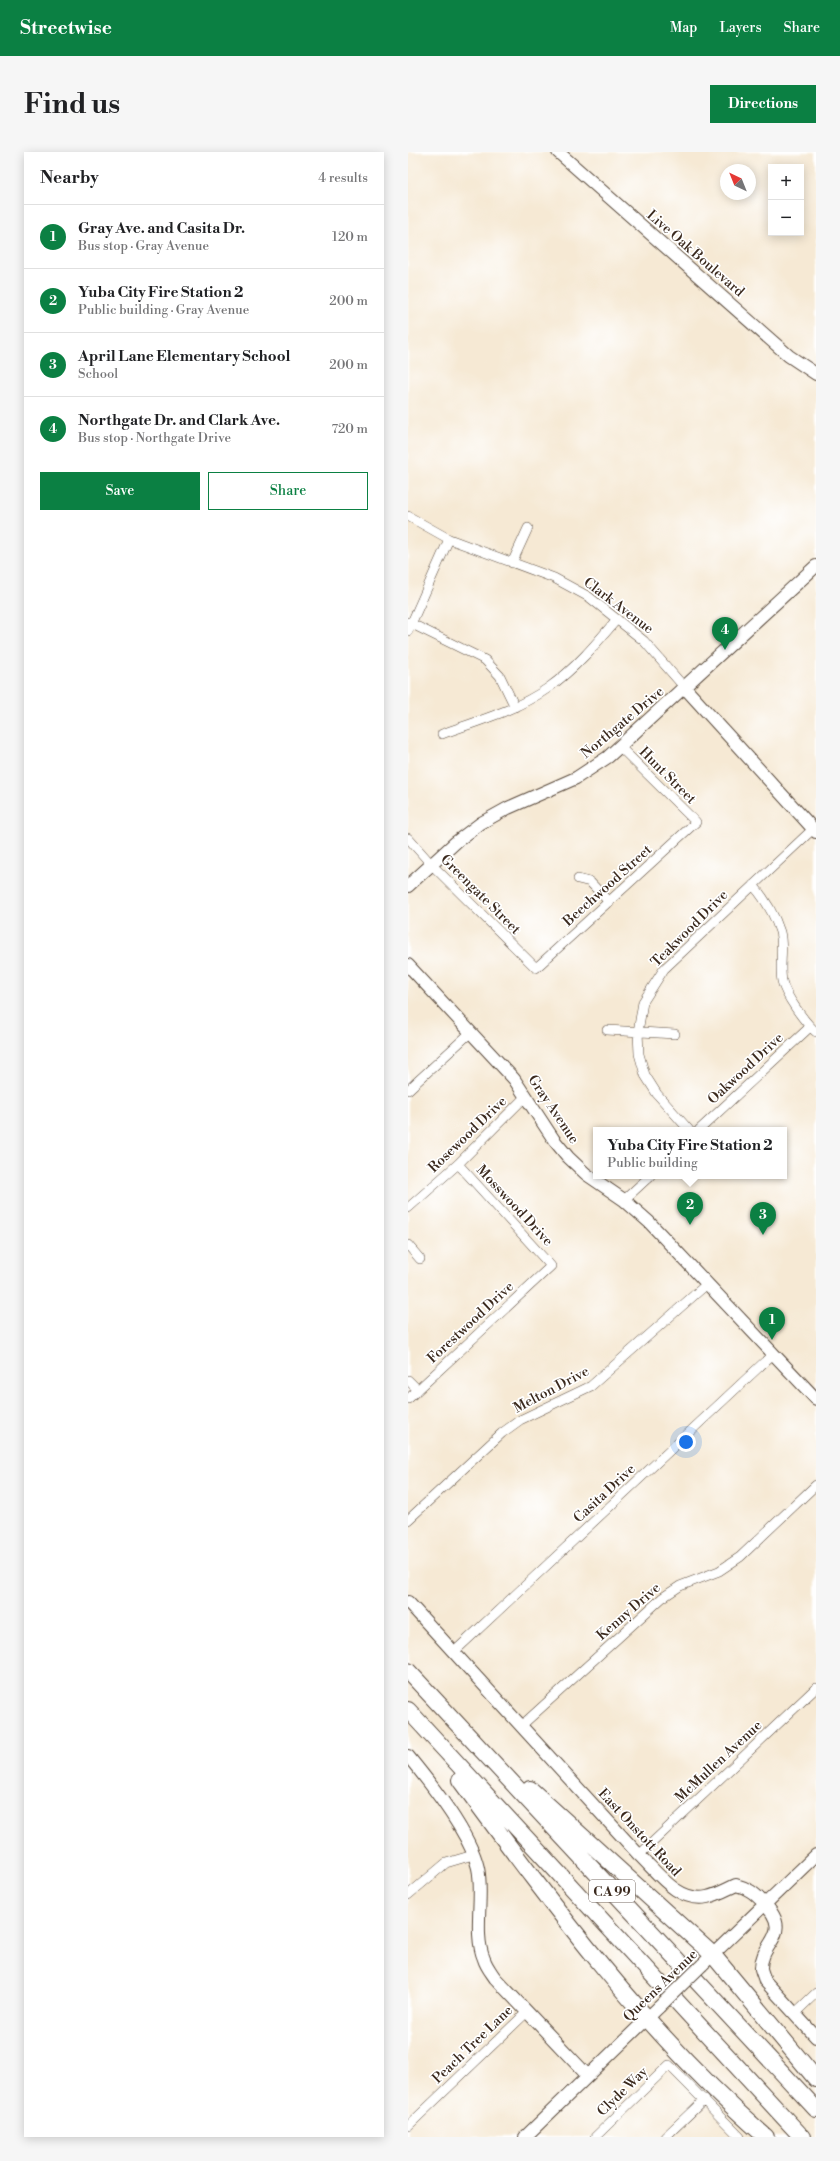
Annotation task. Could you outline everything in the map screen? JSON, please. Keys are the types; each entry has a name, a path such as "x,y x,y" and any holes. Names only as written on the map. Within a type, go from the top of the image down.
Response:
{"highway":[{"path":"408,1670 708,1960 816,2079"},
{"name":"CA 99","path":"408,1670 816,2109"},
{"path":"411,1714 572,1929 647,2019 732,2106 766,2137"},
{"name":"CA 99","path":"411,1714 802,2137"}],"street":[{"name":"Live Oak Boulevard","path":"558,152 789,356 816,374"},
{"name":"Clark Avenue","path":"408,516 448,539 512,564 554,578 589,597 644,641 815,831"},
{"path":"512,564 528,528"},
{"path":"448,539 409,626 485,660 500,676 515,707"},
{"name":"Northgate Drive","path":"408,886 431,864 481,823 508,808 576,778 620,747 816,566"},
{"path":"442,734 515,707 548,688 580,660 617,619"},
{"name":"Hunt Street","path":"620,747 696,822"},
{"name":"Beechwood Street","path":"536,968 696,822"},
{"name":"Teakwood Drive","path":"686,1127 657,1094 645,1075 639,1054 638,1032 642,1002 664,969 754,885 815,831"},
{"name":"Greengate Street","path":"408,838 431,864 536,968"},
{"path":"578,879 590,882 608,902"},
{"path":"754,885 772,908 781,934 782,982 813,1029"},
{"name":"Gray Avenue","path":"408,965 514,1079 554,1140 568,1157 593,1179"},
{"name":"Oakwood Drive","path":"702,1127 813,1029"},
{"path":"607,1030 675,1034"},
{"path":"408,1090 471,1032"},
{"name":"Rosewood Drive","path":"408,1208 458,1164 526,1096"},
{"name":"Mosswood Drive","path":"458,1164 552,1266"},
{"name":"Gray Avenue","path":"593,1179 624,1200 649,1222 816,1399"},
{"path":"624,1200 647,1179"},
{"path":"408,1245 420,1259"},
{"name":"Forestwood Drive","path":"408,1399 552,1266"},
{"name":"Melton Drive","path":"408,1520 502,1433 520,1420 591,1386 708,1283"},
{"name":"Casita Drive","path":"454,1652 774,1354"},
{"path":"408,1380 418,1390"},
{"name":"Kenny Drive","path":"521,1726 662,1598 680,1586 718,1571 740,1557 816,1485"},
{"name":"East Onstott Road","path":"408,1602 639,1855 675,1890 687,1895 707,1897 736,1886 746,1888 765,1904 774,1917 777,1926 775,1937 763,1959 761,1969 765,1981 816,2038"},
{"name":"McMullen Avenue","path":"639,1855 816,1688"},
{"path":"408,1756 459,1826 478,1867 480,1883 480,1935 483,1959 495,1978 527,2012"},
{"path":"408,1895 446,1863 473,1855"},
{"name":"Queens Avenue","path":"528,2136 816,1855"},
{"path":"794,2014 816,1993"},
{"name":"Peach Tree Lane","path":"408,2126 527,2012 588,2076"},
{"name":"Clyde Way","path":"595,2137 669,2065 705,2099"},
{"path":"665,2137 705,2099 739,2137"}],"place":[{"name":"Northgate Dr. and Clark Ave.","path":"725,650"},
{"name":"Yuba City Fire Station 2","path":"690,1225"},
{"name":"April Lane Elementary School","path":"763,1235"},
{"name":"Gray Ave. and Casita Dr.","path":"772,1340"}]}
